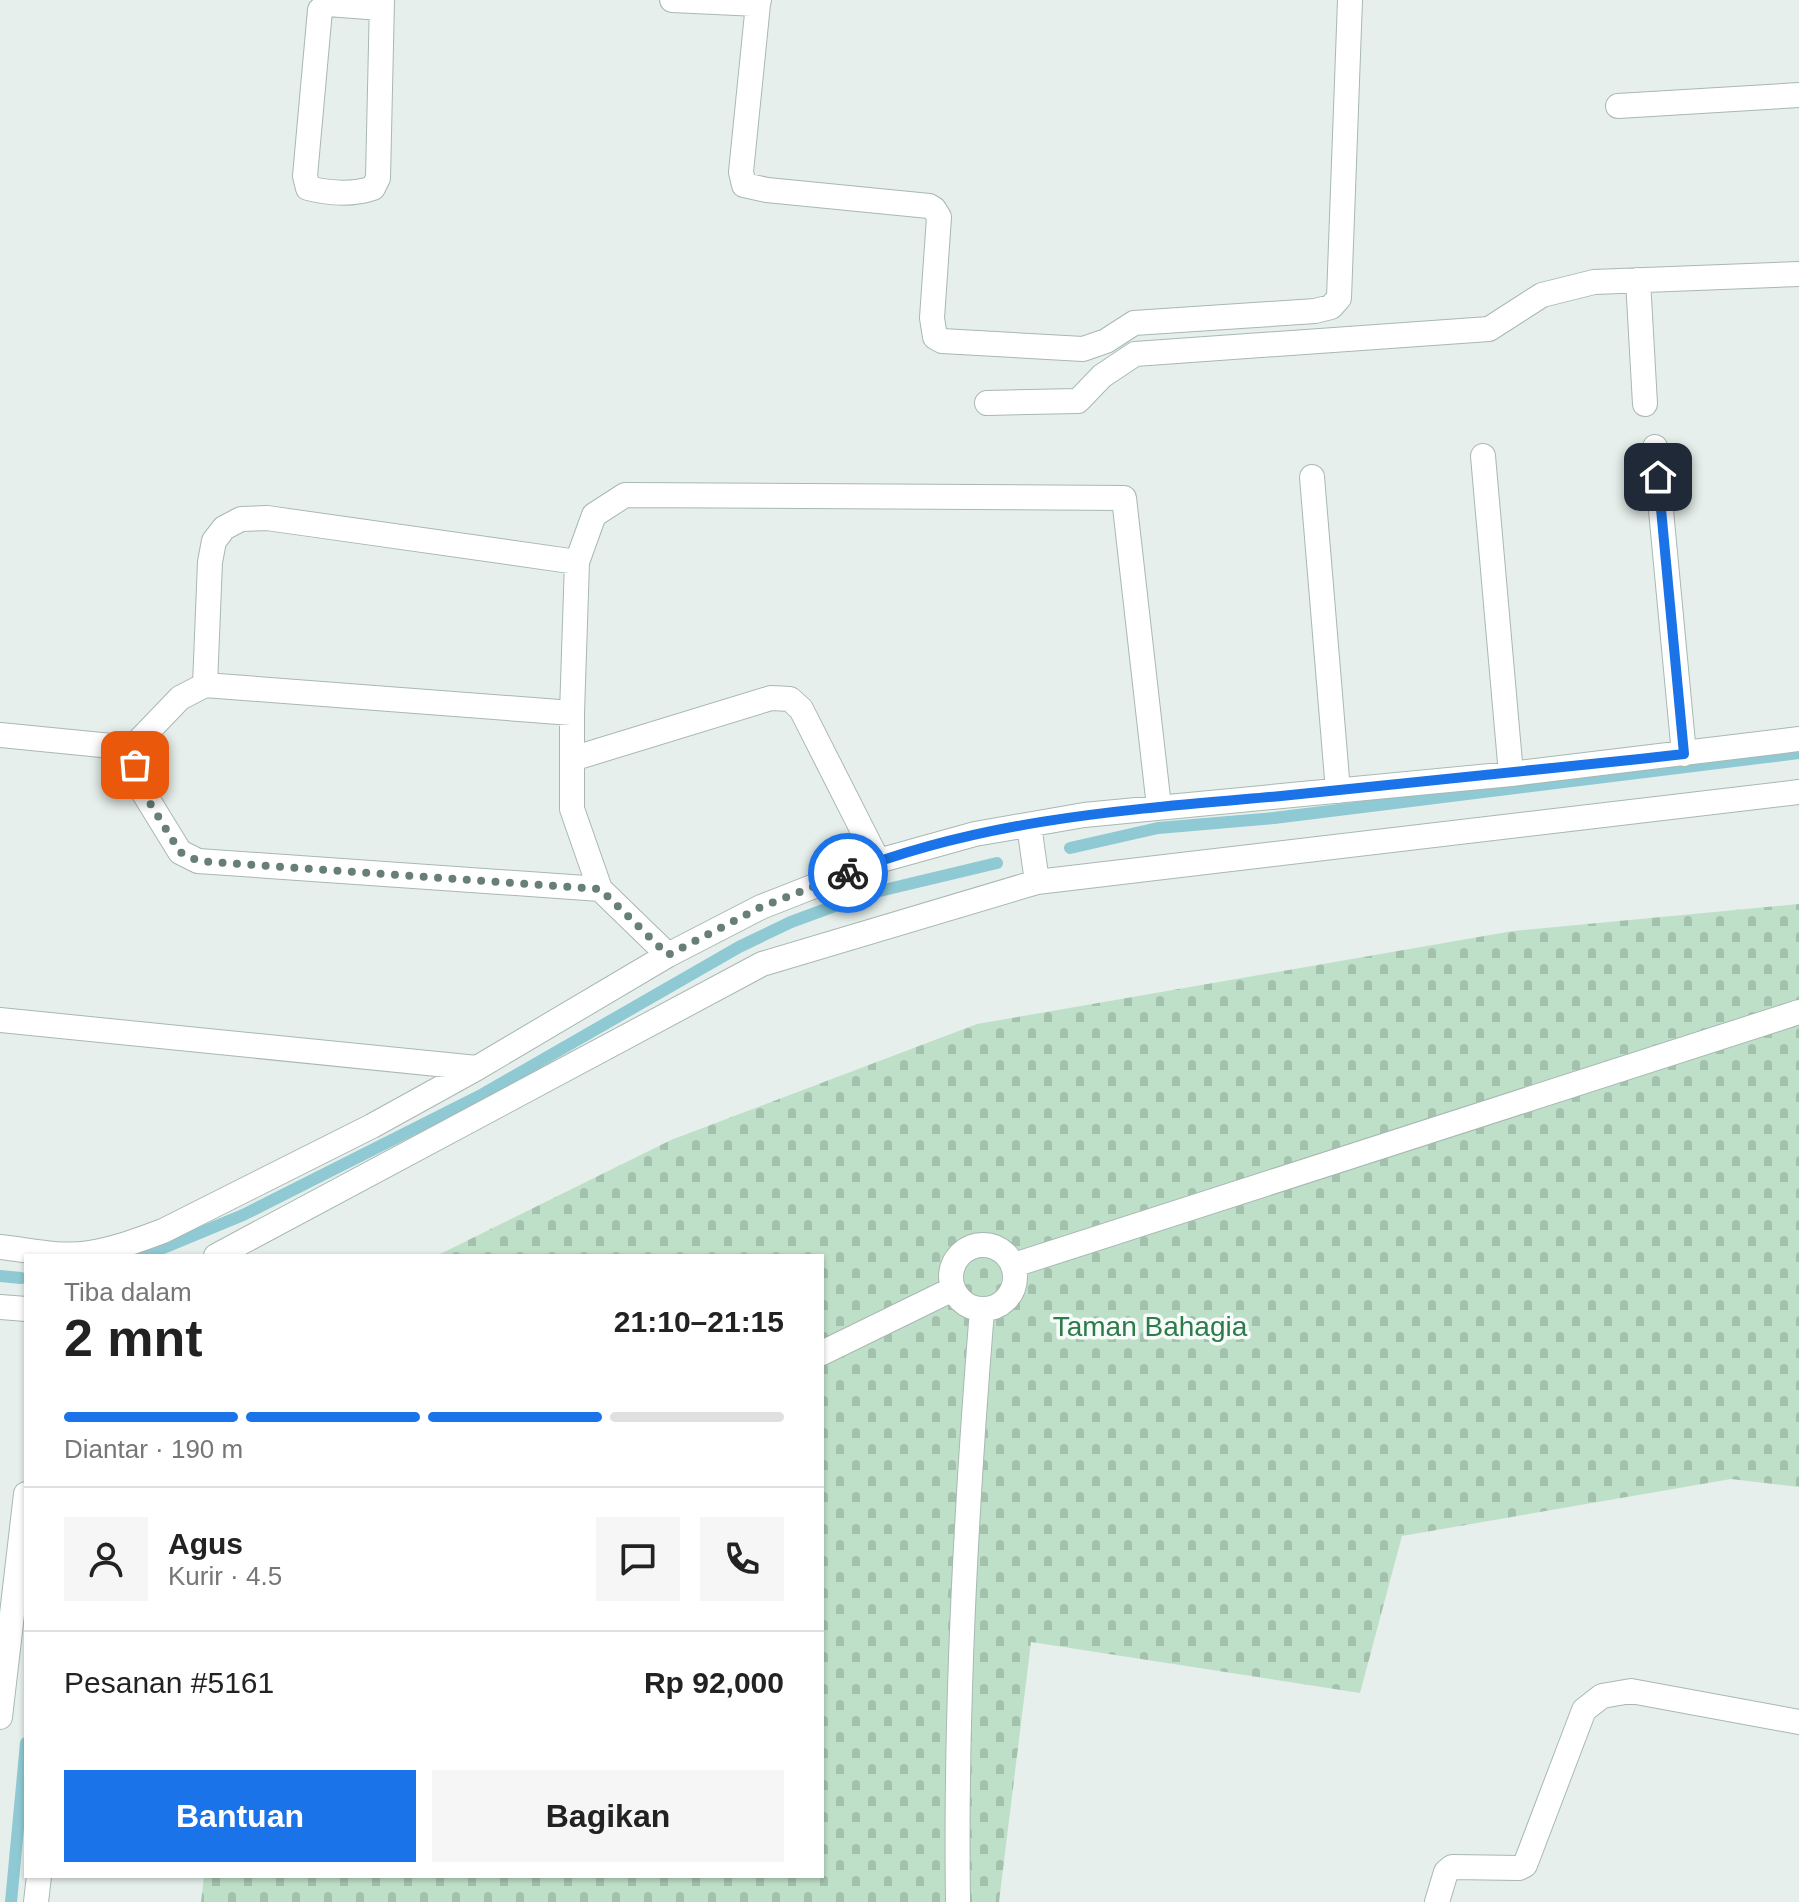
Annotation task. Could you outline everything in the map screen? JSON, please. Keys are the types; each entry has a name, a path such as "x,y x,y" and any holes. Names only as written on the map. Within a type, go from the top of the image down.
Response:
{"street":[{"path":"672,0 759,2 741,172 744,185 929,206 939,217 932,318 935,337 942,341 1083,349 1106,341 1134,323 1315,311 1331,307 1339,298 1350,0"},
{"path":"328,4 382,4 378,178 373,188 363,191 323,192 308,188 305,176 320,10 328,4"},
{"path":"1618,106 1799,95"},
{"path":"987,403 1078,401 1102,376 1135,354 1489,329 1542,295 1594,282 1799,274"},
{"path":"1638,280 1645,404"},
{"path":"1655,447 1684,754"},
{"path":"1483,456 1511,774"},
{"path":"1312,477 1338,791"},
{"path":"668,955 600,889 572,809 577,562 594,515 625,495 1124,498 1159,807"},
{"path":"205,685 210,562 214,541 224,528 241,519 267,518 577,562"},
{"path":"132,748 180,698 205,685 572,713"},
{"path":"572,759 771,698 790,699 801,709 878,861"},
{"path":"0,735 132,748"},
{"path":"103,1253 163,1231 372,1126 668,955 761,907 878,861 975,834 1084,815 1511,774 1799,739"},
{"path":"132,748 137,782 180,852 198,861 600,889"},
{"path":"220,1254 762,964 1037,882 1799,792"},
{"path":"1029,825 1037,882"},
{"path":"1014,1265 1799,1012"},
{"path":"0,1020 477,1068"},
{"path":"0,1247 51,1254"},
{"path":"971,1247 996,1247 1014,1265 1013,1290 1006,1300 995,1307 982,1310 970,1307 960,1300 953,1289 950,1277 953,1264 960,1254 971,1247"},
{"path":"824,1352 953,1289"},
{"path":"0,1307 24,1309"},
{"path":"958,1902 956,1767 965,1547 982,1310"},
{"path":"0,1717 10,1538 24,1500"},
{"path":"1437,1902 1446,1872 1452,1867 1519,1868 1525,1865 1584,1710 1602,1696 1631,1691 1799,1722"},
{"path":"36,1902 39,1878"}],"green space":[{"name":"Taman Bahagia","path":"1799,904 1799,1487 1731,1479 1402,1536 1360,1693 1031,1642 999,1902 201,1902 204,1878 824,1878 824,1254 440,1254 671,1140 977,1024 1513,931"}],"waterway":[{"path":"1070,848 1158,828 1274,818 1799,753"},
{"path":"149,1254 243,1215 483,1094 739,947 791,922 867,894 997,863"},
{"path":"0,1276 21,1278"},
{"path":"11,1902 24,1764"}],"way so far":[{"path":"135,765 137,782 180,852 198,861 600,889 668,955 761,907 848,873"}],"route":[{"path":"848,873 878,861 975,834 1084,815 1684,754 1658,477"}]}
